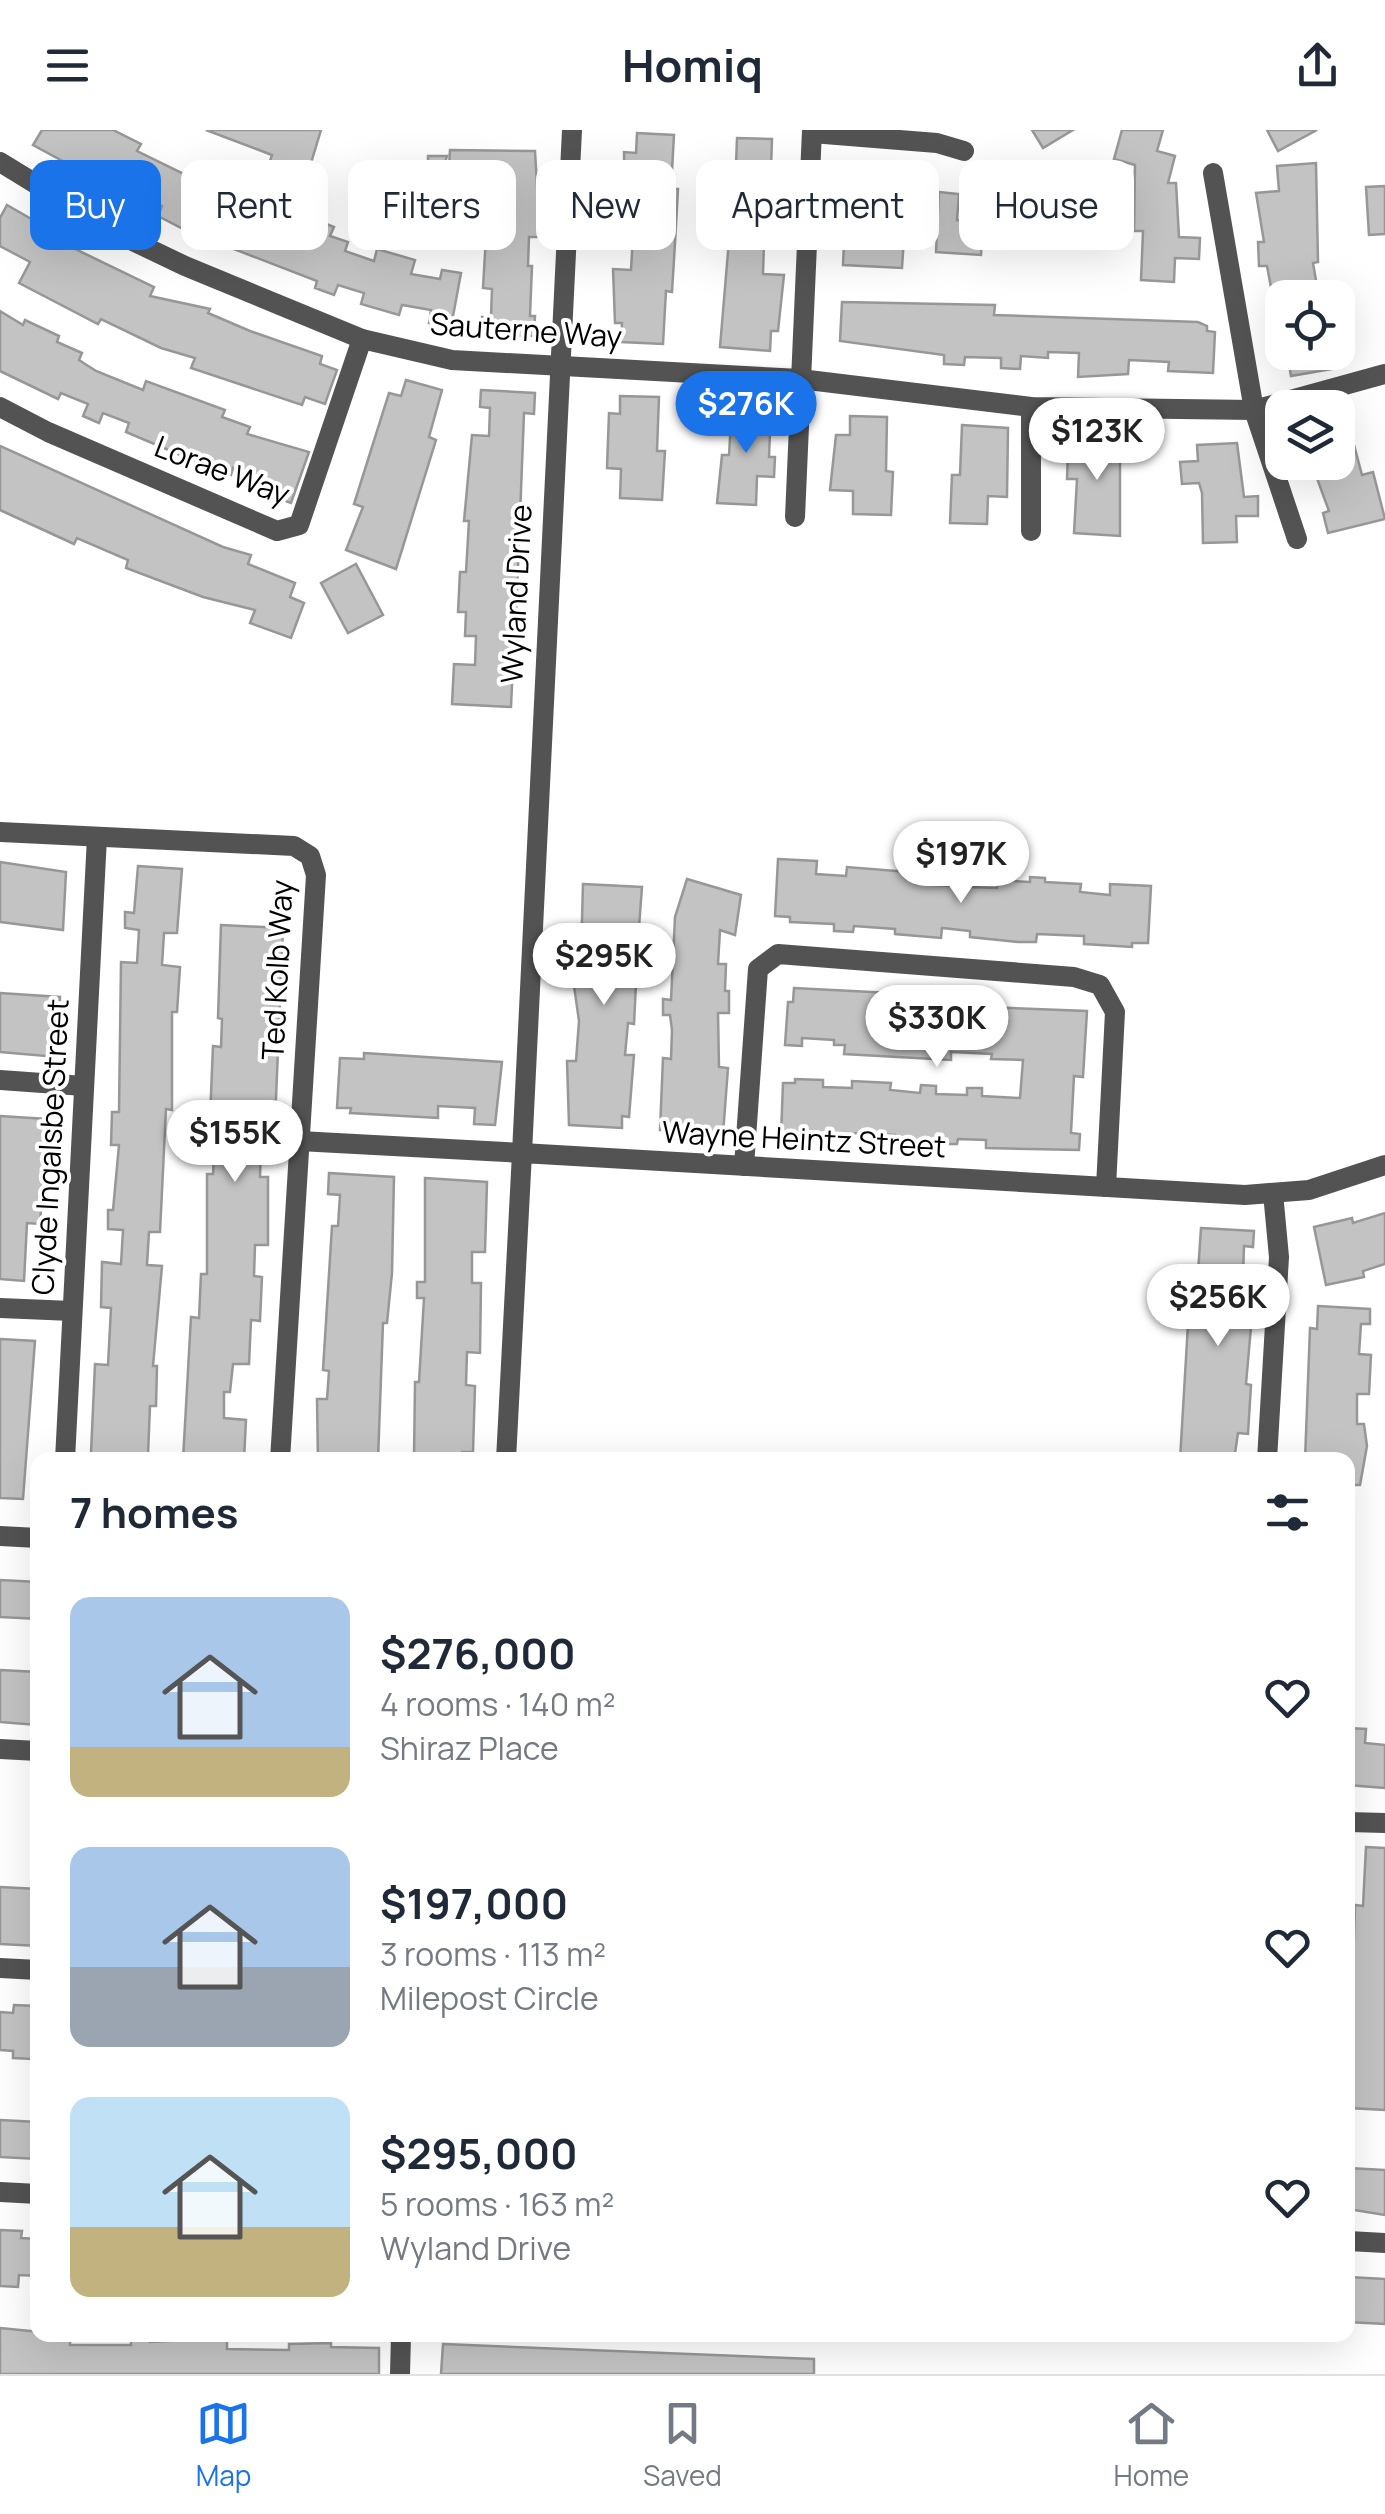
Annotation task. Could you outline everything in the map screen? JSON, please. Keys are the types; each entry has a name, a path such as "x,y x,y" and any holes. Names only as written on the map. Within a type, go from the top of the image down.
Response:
{"street":[{"name":"Wyland Drive","path":"522,1154 572,130"},
{"path":"794,517 812,132 937,143 964,151"},
{"name":"Sauterne Way","path":"0,162 116,233 362,339 452,360 800,379 1031,407 1254,410 1385,374"},
{"path":"1213,173 1254,410 1297,538"},
{"name":"Lorae Way","path":"0,407 48,432 276,531 289,530 299,525 362,339"},
{"path":"1030,532 1031,407"},
{"name":"Ted Kolb Way","path":"0,832 294,846 310,856 316,876 280,1452"},
{"name":"Clyde Ingalsbe Street","path":"64,1452 97,837"},
{"path":"744,1166 758,969 778,954 1074,977 1100,985 1115,1012 1106,1187"},
{"path":"0,1080 84,1086"},
{"name":"Wayne Heintz Street","path":"299,1141 1245,1196 1309,1190 1385,1165"},
{"path":"506,1452 522,1154"},
{"path":"1267,1452 1279,1256 1273,1193"},
{"path":"0,1308 72,1311"},
{"path":"0,1536 30,1538"},
{"path":"0,1749 30,1751"},
{"path":"1355,1822 1385,1824"},
{"path":"0,1968 30,1970"},
{"path":"0,2192 30,2194"},
{"path":"1355,2241 1385,2243"},
{"path":"400,2374 401,2342"}],"building":[{"path":"42,130 113,130 141,144 137,151 155,160 61,160 33,145"},
{"path":"206,130 321,130 312,160 270,160 272,155"},
{"path":"1032,130 1073,130 1043,148"},
{"path":"1122,130 1163,130 1157,151 1175,156 1168,183 1176,183 1179,237 1200,238 1199,259 1175,258 1174,282 1141,280 1143,231 1134,231 1134,160 1114,159"},
{"path":"1267,130 1317,130 1278,151"},
{"path":"637,133 674,135 673,160 624,160 624,152 636,153"},
{"path":"737,138 772,139 771,160 736,160"},
{"path":"450,150 535,151 536,237 529,237 528,266 532,266 530,316 535,316 534,336 482,335 482,317 491,317 492,289 483,288 485,250 516,250 516,160 449,160"},
{"path":"428,156 447,156 446,160 428,160"},
{"path":"161,163 181,173 181,228 161,218"},
{"path":"1316,163 1316,280 1270,280 1267,266 1259,266 1258,242 1264,242 1256,193 1279,191 1277,166"},
{"path":"1385,186 1385,234 1369,235 1366,187"},
{"path":"939,192 959,194 959,250 981,250 981,255 936,252"},
{"path":"7,205 30,218 30,250 77,250 154,287 150,296 210,309 208,313 250,331 322,356 320,364 337,370 325,404 305,397 302,405 191,368 195,358 161,348 101,319 98,324 19,283 30,262 0,246 0,218"},
{"path":"328,225 334,227 330,236 348,242 345,251 374,261 377,250 415,260 411,274 440,279 442,270 461,273 451,327 429,323 431,310 402,305 399,315 361,304 364,293 338,285 334,295 315,288 317,281 236,250 328,250"},
{"path":"632,250 674,250 672,292 666,291 663,344 621,342 622,323 615,323 613,269 631,270"},
{"path":"728,250 764,250 763,274 784,275 778,331 771,331 770,351 720,347"},
{"path":"844,250 903,250 902,268 843,265"},
{"path":"842,302 995,305 994,315 1198,322 1207,326 1207,331 1215,332 1213,373 1168,371 1169,362 1129,360 1128,374 1078,377 1079,353 1048,352 1048,358 1021,356 1020,369 1001,368 1001,358 965,357 964,365 944,364 944,355 840,341"},
{"path":"0,311 23,325 25,320 59,336 57,342 82,353 79,360 96,371 143,390 146,381 225,410 222,417 250,427 247,434 309,452 291,503 268,495 273,483 233,468 231,475 211,468 126,432 129,423 103,413 99,423 83,416 88,404 61,393 58,399 0,371"},
{"path":"1290,370 1326,370 1291,376"},
{"path":"406,380 442,390 429,437 436,440 396,569 346,550 363,507 354,504 389,393 401,396"},
{"path":"481,390 535,393 534,414 524,413 516,620 520,621 519,643 514,642 511,707 452,704 454,664 475,665 476,636 465,636 466,612 458,612 460,572 466,572 469,521 464,521 472,435 489,436 490,408 480,407"},
{"path":"620,396 659,397 657,451 665,451 662,500 620,498 621,469 607,468 609,413 620,414"},
{"path":"732,405 771,407 769,457 775,457 774,477 757,476 756,505 717,503 722,455 729,455"},
{"path":"850,416 887,417 886,471 893,472 891,515 853,514 853,491 830,490 836,435 850,435"},
{"path":"962,425 1008,428 1007,497 988,496 987,524 950,523 952,475 960,475"},
{"path":"1077,432 1120,434 1120,536 1074,533 1077,479 1067,479 1068,451 1076,452"},
{"path":"1237,443 1244,497 1258,496 1258,516 1236,516 1237,542 1203,543 1202,493 1199,483 1182,484 1180,462 1198,461 1197,445"},
{"path":"0,446 223,547 251,555 248,564 295,583 290,597 304,603 291,638 250,623 255,610 203,597 126,568 128,560 77,538 74,544 0,510"},
{"path":"1355,449 1362,475 1373,472 1385,519 1328,533 1323,513 1329,511 1318,480 1355,480"},
{"path":"356,564 383,615 348,633 321,583"},
{"path":"778,859 817,861 816,874 846,876 847,867 921,873 921,884 951,886 952,878 969,879 969,887 997,888 997,880 1030,882 1030,877 1081,884 1080,892 1110,895 1110,884 1151,886 1148,943 1132,943 1132,947 1084,944 1084,936 1037,934 1036,942 1018,942 970,937 970,931 942,928 941,938 854,926 853,932 834,931 834,924 790,922 790,917 775,916"},
{"path":"0,862 66,872 63,930 0,922"},
{"path":"138,866 182,869 177,933 164,933 162,965 180,967 177,1012 172,1012 172,1110 166,1109 160,1232 149,1232 147,1265 162,1266 153,1366 157,1366 156,1406 150,1406 148,1452 91,1452 95,1364 108,1365 111,1308 101,1307 102,1262 121,1264 123,1230 108,1229 108,1210 113,1210 119,1145 111,1145 112,1112 119,1112 121,962 137,963 139,930 125,928 125,912 134,913"},
{"path":"687,879 741,895 735,935 720,930 718,964 726,964 725,991 729,991 729,1013 718,1013 719,1067 728,1068 723,1134 660,1130 663,1058 671,1059 672,1030 670,1015 663,1015 663,999 671,1000 675,917"},
{"path":"583,884 642,887 639,927 630,926 627,983 636,984 634,1024 628,1023 625,1055 634,1055 629,1117 622,1116 622,1128 569,1125 567,1061 576,1061 579,1021 572,972 573,956 581,956"},
{"path":"221,925 283,928 274,1147 261,1146 260,1177 268,1177 268,1245 255,1245 254,1276 262,1277 260,1321 251,1320 249,1364 233,1364 230,1392 224,1392 224,1418 246,1420 244,1452 183,1452 191,1317 199,1318 201,1274 207,1274 207,1174 213,1174 216,1119 210,1118 213,1046 221,1047 222,1019 218,1018"},
{"path":"794,988 987,998 986,1007 1087,1011 1083,1077 1074,1076 1071,1133 1080,1134 1079,1150 986,1148 986,1140 958,1139 957,1144 894,1143 895,1135 877,1134 844,1133 843,1140 781,1135 783,1083 795,1083 795,1079 823,1080 823,1087 852,1088 852,1081 891,1083 890,1090 920,1093 921,1085 936,1086 936,1094 967,1095 967,1088 982,1088 982,1096 1020,1098 1023,1060 951,1052 951,1060 844,1054 845,1045 834,1045 834,1040 802,1038 802,1046 785,1045 788,1002 793,1002"},
{"path":"0,993 60,997 57,1057 0,1052"},
{"path":"364,1053 502,1062 495,1125 474,1124 475,1108 438,1106 438,1118 350,1113 351,1108 337,1108 340,1058 364,1059"},
{"path":"0,1116 47,1119 40,1224 27,1223 24,1281 0,1279"},
{"path":"329,1173 394,1177 392,1273 387,1323 383,1323 378,1452 318,1452 317,1399 327,1399 329,1371 323,1370 332,1226 338,1226 340,1195 328,1194"},
{"path":"425,1178 487,1182 485,1252 472,1252 472,1283 481,1283 480,1353 467,1352 466,1385 475,1386 473,1452 414,1452 415,1382 419,1382 424,1298 417,1298 417,1282 425,1282"},
{"path":"1385,1213 1385,1264 1363,1271 1364,1277 1326,1285 1314,1227 1352,1218 1353,1223"},
{"path":"1201,1228 1254,1231 1253,1247 1244,1246 1243,1276 1249,1276 1249,1292 1254,1293 1246,1384 1251,1385 1248,1434 1238,1433 1235,1452 1180,1452 1191,1273 1198,1273"},
{"path":"1318,1306 1370,1309 1370,1324 1361,1324 1359,1354 1371,1355 1369,1394 1357,1394 1357,1424 1364,1424 1367,1446 1360,1485 1355,1485 1355,1452 1305,1452 1310,1328 1317,1329"},
{"path":"0,1339 35,1341 23,1499 0,1498"},
{"path":"0,1580 30,1582 30,1619 0,1617"},
{"path":"0,1670 30,1672 30,1724 0,1722"},
{"path":"1355,1728 1366,1729 1365,1743 1385,1745 1385,1788 1355,1786"},
{"path":"1366,1847 1385,1848 1385,2110 1355,2108 1355,1905 1363,1906"},
{"path":"0,1887 30,1889 30,1946 0,1944"},
{"path":"14,2005 30,2006 30,2059 13,2058 13,2051 0,2050 0,2012 13,2013"},
{"path":"0,2120 30,2122 30,2159 0,2157"},
{"path":"1355,2168 1385,2170 1385,2215 1355,2210"},
{"path":"0,2230 22,2231 21,2238 30,2239 30,2276 19,2275 18,2287 0,2286"},
{"path":"1355,2277 1385,2279 1385,2324 1355,2322"},
{"path":"0,2328 30,2331 30,2342 70,2345 227,2342 227,2349 289,2350 289,2344 331,2343 331,2347 379,2348 379,2374 0,2374"},
{"path":"443,2344 814,2359 814,2374 441,2374"}]}
